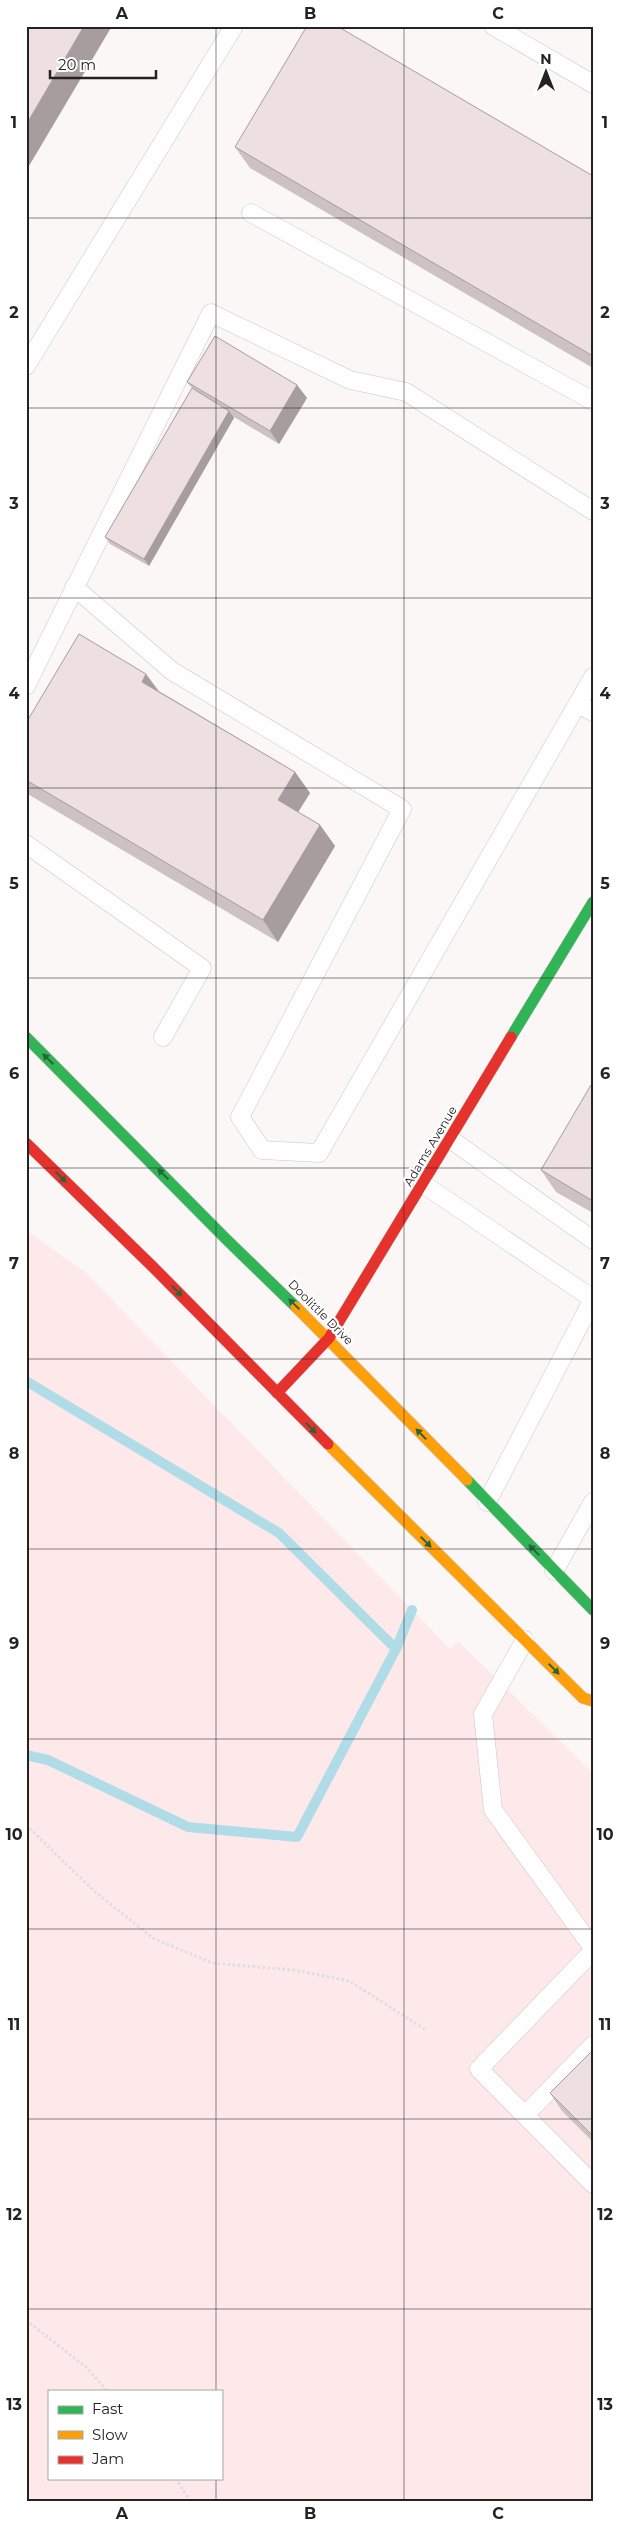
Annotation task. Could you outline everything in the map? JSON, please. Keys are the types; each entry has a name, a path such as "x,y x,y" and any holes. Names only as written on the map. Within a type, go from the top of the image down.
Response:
{"main road":[{"name":"Adams Avenue","path":"277,1393 329,1338 593,902"},
{"name":"Doolittle Drive","path":"26,1037 226,1239 329,1338 593,1610"},
{"path":"26,1143 154,1268 583,1698 593,1700"}],"lane":[{"path":"26,366 234,26"},
{"path":"493,26 593,84"},
{"path":"251,213 593,401"},
{"path":"26,686 211,313 350,380 406,392 593,511"},
{"path":"74,587 172,671 402,809 240,1117 262,1150 319,1153 585,708 593,677"},
{"path":"26,844 202,968 163,1037"},
{"path":"450,1139 593,1240"},
{"path":"423,1184 592,1300 487,1502"},
{"path":"554,1570 593,1502"},
{"path":"525,1640 483,1714 493,1810 593,1949 479,2068 593,2184"},
{"path":"525,2115 593,2044"}],"path":[{"path":"26,1825 94,1890 154,1938 212,1963 294,1970 349,1981 426,2030"},
{"path":"26,2320 88,2368 106,2390"},
{"path":"177,2480 190,2501"}],"shaded area":[{"path":"26,1230 86,1273 450,1649 458,1641 593,1773 593,2501 26,2501"}],"building":[{"path":"26,26 84,26 26,125"},
{"path":"307,26 337,26 593,176 593,356 235,147"},
{"path":"215,336 297,385 270,431 187,382"},
{"path":"192,388 229,411 144,559 105,537"},
{"path":"79,634 146,674 142,682 295,772 278,800 320,825 263,920 26,780 26,723"},
{"path":"591,1085 593,1087 593,1201 541,1170"},
{"path":"593,2050 593,2136 550,2093"}],"waterway":[{"path":"26,1381 279,1533 396,1649 297,1837 188,1827 48,1760 26,1755"},
{"path":"396,1649 412,1610"}],"traffic: fast":[{"path":"511,1037 593,902"},
{"path":"26,1037 296,1307"},
{"path":"467,1480 593,1610"}],"traffic: slow":[{"path":"296,1307 467,1480"},
{"path":"328,1444 583,1698 593,1701"}],"traffic: jam":[{"path":"277,1393 329,1338 511,1037"},
{"path":"26,1143 154,1268 328,1444"}]}
